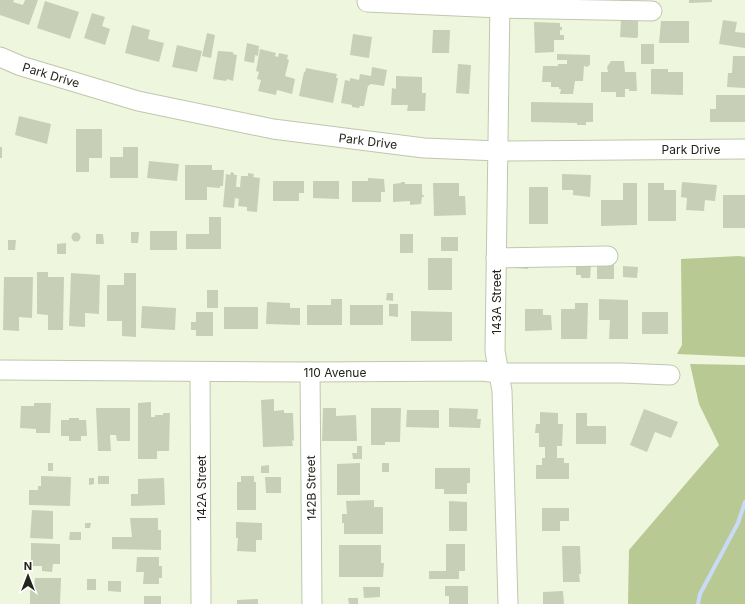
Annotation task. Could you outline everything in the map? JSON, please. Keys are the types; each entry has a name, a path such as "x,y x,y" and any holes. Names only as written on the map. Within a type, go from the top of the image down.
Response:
{"street":[{"path":"367,2 500,4 652,11"},
{"name":"143A Street","path":"500,4 495,351 502,391 508,604"},
{"name":"Park Drive","path":"0,57 21,66 138,102 273,129 424,148 499,151 745,149"},
{"path":"496,258 608,256"},
{"name":"110 Avenue","path":"0,370 200,372 481,371 499,373 622,373 670,375"},
{"name":"142A Street","path":"200,372 201,604"},
{"name":"142B Street","path":"310,372 312,604"}],"green space":[{"path":"745,257 745,357 677,354 682,345 681,259"},
{"path":"690,364 745,365 745,604 628,604 629,550 719,445 699,404"}],"building":[{"path":"0,0 14,0 13,2 23,5 25,0 38,0 29,25 0,15"},
{"path":"689,0 712,0 712,2 689,3"},
{"path":"45,1 79,12 70,39 37,28"},
{"path":"92,13 105,17 102,26 110,29 105,45 84,38"},
{"path":"621,20 638,21 638,37 620,37"},
{"path":"723,20 737,22 735,32 745,33 745,48 719,44"},
{"path":"661,21 689,21 689,43 659,43"},
{"path":"534,22 560,23 562,30 560,30 560,35 564,35 564,40 554,40 554,52 535,53"},
{"path":"132,25 150,30 148,39 164,43 159,62 125,53"},
{"path":"433,30 450,30 449,53 432,53"},
{"path":"207,33 215,35 211,58 202,56"},
{"path":"353,34 372,37 369,58 350,55"},
{"path":"247,43 259,46 258,56 255,55 254,63 244,61"},
{"path":"641,44 654,44 654,64 641,64"},
{"path":"177,45 202,51 197,72 172,67"},
{"path":"260,49 276,53 275,56 278,57 279,53 288,55 287,59 289,60 285,76 295,79 292,94 277,90 276,95 258,91 261,80 257,79 259,72 256,71"},
{"path":"218,51 233,52 233,54 237,55 233,81 227,79 226,81 213,79"},
{"path":"557,54 590,55 590,65 588,67 584,66 583,81 575,81 573,94 560,94 561,89 559,89 559,87 551,87 551,82 542,82 543,66 558,66 558,64 567,64 567,60 557,60"},
{"path":"733,56 745,56 745,88 727,87 728,73 732,73"},
{"path":"611,61 624,61 625,72 636,72 637,91 629,91 629,89 625,89 625,97 616,97 616,92 601,92 601,72 608,72 607,67"},
{"path":"458,64 471,65 469,94 456,93"},
{"path":"372,67 387,70 384,86 371,84 368,86 364,106 360,106 359,108 341,103 345,80 350,81 350,78 359,80 360,74 371,76"},
{"path":"306,68 337,74 336,78 338,78 333,103 299,96"},
{"path":"651,69 668,69 668,72 683,72 683,95 651,94"},
{"path":"396,76 422,77 422,93 426,93 425,111 407,111 408,105 391,105 392,88 396,89"},
{"path":"716,95 745,95 745,122 710,122 710,109 716,109"},
{"path":"531,102 593,103 593,122 586,122 586,125 577,125 577,123 531,122"},
{"path":"19,116 51,124 47,144 15,135"},
{"path":"76,129 102,129 102,158 89,158 89,172 76,172"},
{"path":"0,147 2,147 2,158 0,158"},
{"path":"123,147 138,147 138,178 110,178 110,157 123,157"},
{"path":"149,161 179,164 177,181 147,178"},
{"path":"185,165 212,165 212,170 224,170 223,186 220,186 220,188 207,187 207,200 185,200"},
{"path":"231,172 234,173 234,175 237,175 236,187 240,187 241,176 248,176 248,173 254,174 253,177 260,178 257,212 247,211 247,207 238,206 239,199 235,198 234,208 223,207 226,174 230,175"},
{"path":"562,174 591,175 590,197 573,195 573,190 562,190"},
{"path":"368,178 384,179 385,192 381,192 381,202 352,202 352,181 368,181"},
{"path":"273,181 304,181 304,193 299,193 299,201 273,201"},
{"path":"313,181 339,181 339,199 313,198"},
{"path":"405,182 405,184 422,184 422,195 423,194 424,197 422,197 421,204 410,205 410,201 393,202 393,184"},
{"path":"682,182 717,185 715,201 705,200 704,211 686,210 687,198 681,197"},
{"path":"433,183 459,183 459,196 465,196 466,215 434,216"},
{"path":"623,183 637,183 637,225 601,226 601,200 623,200"},
{"path":"648,183 664,183 664,190 676,190 676,221 648,221"},
{"path":"529,187 548,187 548,224 529,224"},
{"path":"723,195 745,195 745,228 723,228"},
{"path":"209,217 221,217 221,249 186,249 186,234 209,234"},
{"path":"150,231 177,231 177,250 150,250"},
{"path":"76,232 81,237 76,242 71,237"},
{"path":"131,232 139,232 138,243 131,243"},
{"path":"96,234 103,234 104,244 96,244"},
{"path":"400,234 413,234 413,253 400,253"},
{"path":"441,237 458,237 458,251 441,251"},
{"path":"8,240 16,240 15,250 8,250"},
{"path":"66,243 66,254 57,254 57,244"},
{"path":"428,258 452,258 452,290 428,290"},
{"path":"515,260 528,260 528,269 515,268"},
{"path":"576,264 591,264 590,278 581,278 581,275 576,275"},
{"path":"597,265 614,265 614,279 597,279"},
{"path":"623,266 638,267 637,278 623,277"},
{"path":"37,272 48,272 48,277 64,277 63,330 48,330 48,315 37,314"},
{"path":"71,273 100,275 99,314 85,313 85,327 69,326"},
{"path":"124,273 136,273 136,337 122,336 122,321 107,321 107,285 124,285"},
{"path":"4,277 33,277 32,318 19,317 19,331 3,330"},
{"path":"207,290 218,290 218,308 207,308"},
{"path":"387,293 393,293 393,301 386,300"},
{"path":"331,299 342,299 342,325 307,325 307,305 331,305"},
{"path":"599,299 628,300 628,339 609,339 610,320 599,320"},
{"path":"267,302 290,303 290,308 300,308 300,325 266,324"},
{"path":"575,303 588,303 587,339 561,339 561,309 575,309"},
{"path":"389,304 398,304 398,317 389,316"},
{"path":"350,305 383,305 383,325 350,325"},
{"path":"142,306 176,308 175,330 141,328"},
{"path":"224,307 258,307 258,329 224,329"},
{"path":"525,309 543,309 543,315 551,315 552,330 525,331"},
{"path":"411,311 452,312 452,341 411,341"},
{"path":"196,312 213,312 213,336 196,336 196,330 191,330 191,322 196,322"},
{"path":"642,312 668,312 668,334 642,334"},
{"path":"274,399 274,411 284,410 284,413 293,413 293,446 263,447 261,400"},
{"path":"151,402 151,417 155,417 155,415 163,415 163,413 170,413 169,451 157,451 157,459 138,459 138,403"},
{"path":"34,403 51,403 50,433 36,433 36,429 20,428 21,406 34,406"},
{"path":"96,408 130,408 130,441 117,441 116,435 110,435 111,451 98,451"},
{"path":"323,408 336,408 336,416 356,415 357,441 322,441"},
{"path":"371,408 401,408 400,442 385,442 385,445 371,445"},
{"path":"449,408 478,409 477,419 481,419 480,428 449,427"},
{"path":"644,409 678,422 671,438 655,432 647,452 630,445"},
{"path":"407,410 439,410 439,428 406,427"},
{"path":"540,412 558,413 558,424 563,424 562,446 557,446 557,458 564,458 564,463 569,463 569,479 536,479 536,465 542,465 542,458 545,458 545,447 539,447 539,433 535,433 536,424 540,424"},
{"path":"576,413 587,413 587,426 606,426 606,444 576,444"},
{"path":"69,418 86,420 87,436 81,436 81,441 69,441 69,436 61,436 61,420 69,420"},
{"path":"357,446 362,446 362,459 353,459 352,453 357,453"},
{"path":"48,463 53,463 53,471 48,471"},
{"path":"360,463 360,495 337,495 337,464"},
{"path":"382,463 389,463 389,472 382,472"},
{"path":"269,465 269,473 261,473 261,466"},
{"path":"435,468 470,468 470,483 467,483 467,494 444,494 444,489 435,489"},
{"path":"41,476 71,477 70,506 29,505 29,490 38,490 38,486 41,486"},
{"path":"98,476 109,476 109,484 98,484"},
{"path":"241,476 254,476 254,482 256,482 256,510 237,510 237,482 241,482"},
{"path":"265,477 281,477 281,493 266,493"},
{"path":"89,478 94,478 94,484 89,485"},
{"path":"164,478 165,505 131,506 131,494 138,494 138,479"},
{"path":"374,500 374,507 383,507 383,534 344,534 342,514 347,514 346,501"},
{"path":"449,501 467,502 467,531 449,531"},
{"path":"542,508 569,508 569,521 560,521 560,531 542,531"},
{"path":"32,510 53,511 53,539 30,538"},
{"path":"130,518 158,518 158,530 161,530 161,550 112,549 112,537 132,537"},
{"path":"236,522 262,523 262,540 256,540 256,552 237,551 238,538 236,538"},
{"path":"85,523 91,523 90,528 85,528"},
{"path":"70,532 81,532 81,540 69,540"},
{"path":"31,543 60,544 60,564 53,564 52,572 42,571 42,566 31,566"},
{"path":"446,544 465,544 465,571 459,571 459,579 429,579 429,571 446,571"},
{"path":"339,545 381,545 381,563 384,563 383,577 339,577"},
{"path":"562,546 580,546 580,582 563,582"},
{"path":"137,557 159,557 159,566 162,566 162,578 159,578 159,584 143,584 144,572 136,572"},
{"path":"35,578 61,578 60,604 30,604 30,590 34,590"},
{"path":"87,579 96,579 96,590 87,590"},
{"path":"108,581 121,581 121,592 108,591"},
{"path":"445,586 468,586 468,604 449,604 449,596 445,596"},
{"path":"363,587 380,587 380,597 364,598"},
{"path":"563,591 564,604 543,604 543,592"},
{"path":"144,596 161,596 161,604 144,604"},
{"path":"348,598 358,598 358,604 349,604"},
{"path":"258,599 258,604 237,604 237,600"}],"waterway":[{"path":"698,604 700,594 738,523 745,502"}]}
